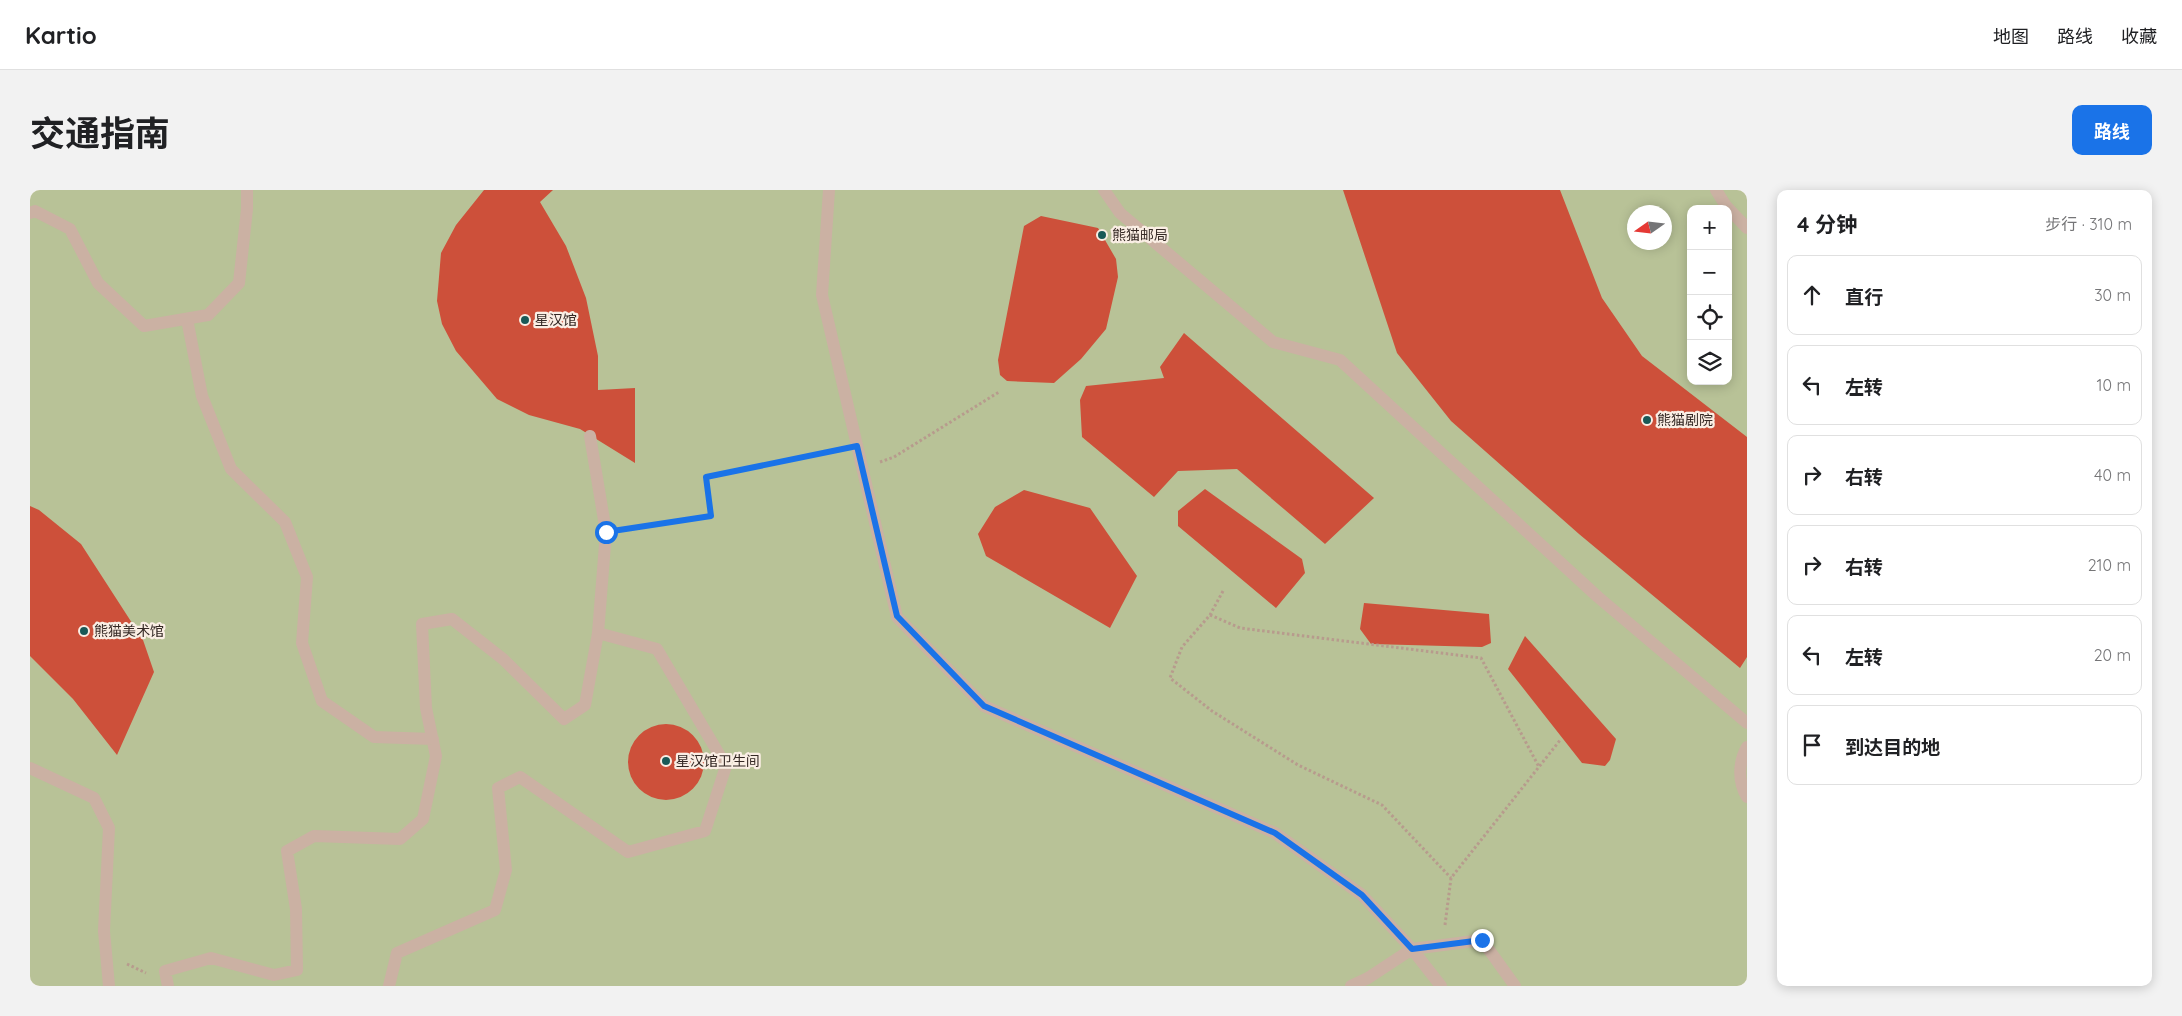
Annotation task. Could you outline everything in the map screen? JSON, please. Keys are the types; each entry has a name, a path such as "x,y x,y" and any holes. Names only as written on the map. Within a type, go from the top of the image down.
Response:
{"lane":[{"path":"30,213 35,211 70,229 98,283 144,326 208,315 239,283 247,209 247,190"},
{"path":"829,190 822,295 897,616 984,706 1275,833 1362,895 1412,949 1441,986"},
{"path":"1104,190 1120,213 1273,342 1340,360 1598,597 1747,723"},
{"path":"1716,190 1726,206 1747,228"},
{"path":"187,319 202,396 231,468 285,522 307,577 302,643 322,700 374,737 433,740"},
{"path":"167,985 165,971 211,958 274,976 297,970 296,909 287,851 314,836 400,839 423,818 436,756 426,708 422,624 452,619 503,659 564,719 585,705 598,633 606,532 590,436"},
{"path":"389,986 397,954 495,910 506,870 498,788 520,777 628,852 705,831 726,766 657,648 598,633"},
{"path":"1747,747 1743,754 1740,771 1743,789 1747,797"},
{"path":"30,768 94,798 109,828 104,931 109,986"},
{"path":"1351,986 1371,982 1412,949 1482,940 1515,986"}],"path":[{"path":"894,457 999,392"},
{"path":"606,532 711,516 706,477 857,446"},
{"path":"1223,591 1210,615 1182,647 1170,678 1212,711 1298,765 1382,805 1451,878"},
{"path":"1210,615 1240,628 1481,658 1540,767"},
{"path":"1442,945 1451,878 1561,739"},
{"path":"106,954 167,985"}],"green space":[{"path":"30,190 1747,190 1747,986 30,986"}],"building":[{"path":"484,190 553,190 540,202 566,246 586,298 598,356 598,390 635,388 635,463 580,429 529,415 497,399 456,351 442,324 437,301 441,253 456,225"},
{"path":"1343,190 1560,190 1602,298 1642,356 1747,437 1747,657 1740,668 1579,534 1451,421 1397,353"},
{"path":"1041,216 1098,228 1116,259 1118,277 1106,329 1081,359 1054,383 1007,381 1000,375 998,360 1024,226"},
{"path":"1184,333 1374,498 1325,544 1237,469 1178,471 1154,497 1082,437 1080,400 1086,386 1164,378 1160,367"},
{"path":"1205,489 1302,559 1305,573 1276,608 1178,526 1178,511"},
{"path":"1024,490 1090,508 1137,576 1110,628 986,556 978,534 995,507"},
{"name":"熊猫美术馆","path":"30,506 39,510 81,544 143,640 154,672 117,755 73,699 30,656"},
{"path":"1364,603 1489,614 1491,643 1482,647 1371,644 1360,629"},
{"path":"1525,636 1616,739 1610,760 1605,766 1582,763 1508,669"},
{"name":"星汉馆卫生间","path":"666,724 681,727 693,735 701,747 704,762 701,777 693,789 681,797 666,800 651,797 639,789 631,777 628,762 631,747 639,735 651,727"}],"place":[{"name":"熊猫邮局","path":"1102,235"},
{"name":"星汉馆","path":"525,320"},
{"name":"熊猫剧院","path":"1647,420"},
{"name":"熊猫美术馆","path":"84,631"},
{"name":"星汉馆卫生间","path":"666,761"}],"route":[{"path":"606,532 711,516 706,477 857,446 897,616 984,706 1275,833 1362,895 1412,949 1482,940"}]}
